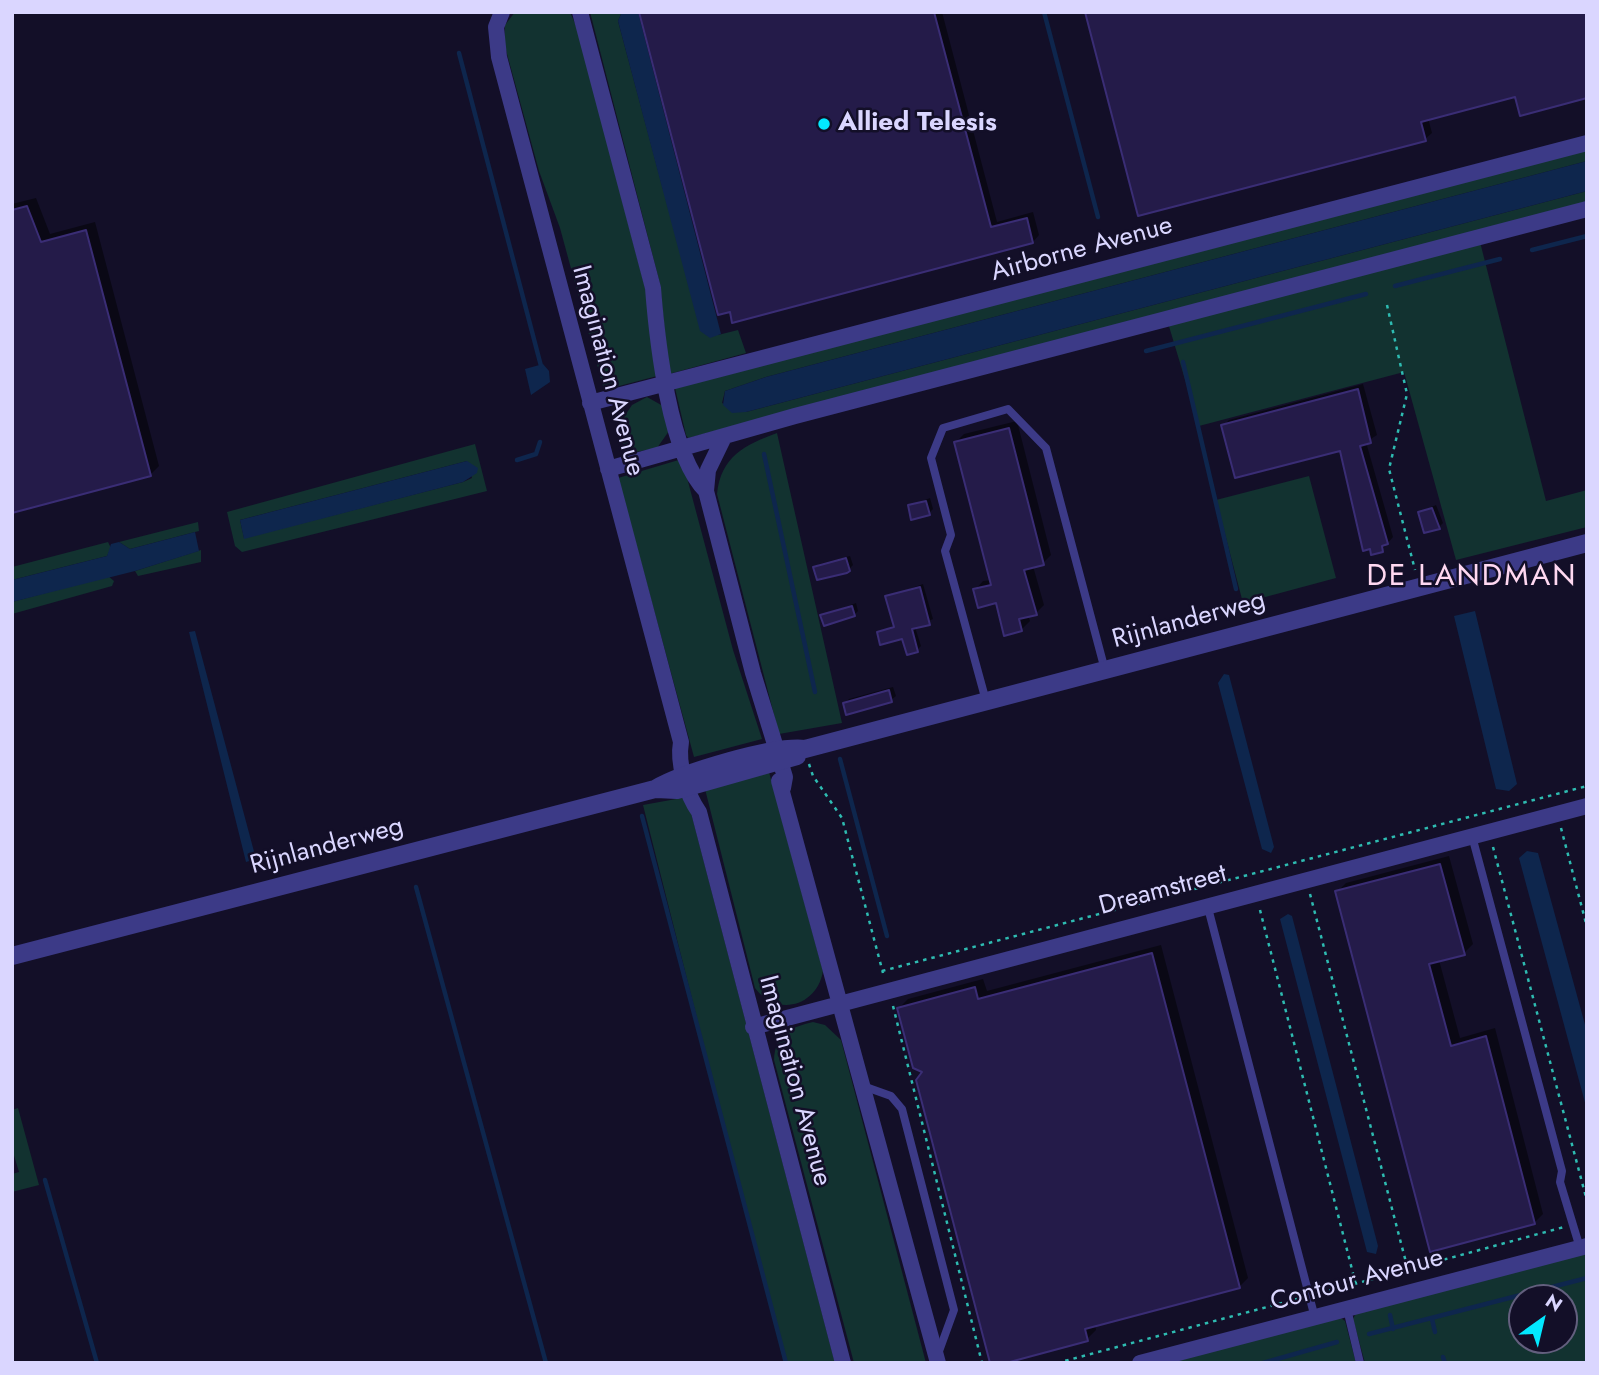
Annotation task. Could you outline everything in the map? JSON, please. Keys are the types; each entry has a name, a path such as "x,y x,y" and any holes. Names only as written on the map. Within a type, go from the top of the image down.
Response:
{"street":[{"name":"Imagination Avenue","path":"502,12 496,27 499,57 681,743 679,754 701,799 699,812 843,1363"},
{"name":"Imagination Avenue","path":"580,12 653,288 656,333 683,450 692,477 706,491 776,757 785,777 783,788 937,1360"},
{"name":"Airborne Avenue","path":"590,403 1587,143"},
{"path":"607,469 1587,209"},
{"path":"706,491 708,470 724,437"},
{"name":"Rijnlanderweg","path":"12,956 776,757 794,759 805,749 1587,543"},
{"name":"Dreamstreet","path":"754,1027 1207,905 1253,884 1306,879 1587,806"},
{"name":"Contour Avenue","path":"1140,1363 1583,1247"}],"lane":[{"path":"986,701 945,551 951,535 931,457 943,428 1008,409 1046,448 1105,670"},
{"path":"1472,836 1562,1171 1560,1182 1583,1247"},
{"path":"1207,905 1315,1318"},
{"name":"Imagination Avenue","path":"863,1086 891,1096 902,1109 954,1310 937,1360"},
{"path":"1347,1309 1360,1363"}],"path":[{"path":"1387,305 1407,394 1389,469 1419,587"},
{"path":"805,749 813,776 842,818 982,1363"},
{"name":"Dreamstreet","path":"882,971 1253,884 1485,813 1587,786"},
{"path":"1485,813 1587,1201"},
{"path":"1557,814 1587,927"},
{"path":"1306,879 1408,1270"},
{"path":"1253,884 1356,1285"},
{"name":"Contour Avenue","path":"1057,1363 1573,1225"}],"green space":[{"path":"515,12 570,12 577,28 647,295 661,375 604,390 560,228 539,171 504,43 505,25"},
{"path":"590,12 622,12 618,21 663,189 718,335 738,330 746,353 669,374 660,284"},
{"path":"1587,148 1587,161 766,377 725,391 722,403 746,412 1587,191 1587,205 688,438 686,435 675,388"},
{"path":"1480,242 1546,501 1587,490 1587,527 1456,560 1404,372 1199,426 1168,323"},
{"path":"647,397 663,406 669,431 657,448 636,452 623,444 618,426 632,405"},
{"path":"777,433 842,723 779,734 717,494 719,481 729,461 755,442"},
{"path":"475,444 487,491 242,552 235,546 227,512","holes":["467,461 472,478 244,538 240,520"]},
{"path":"682,459 733,650 762,739 694,757 618,478"},
{"path":"1309,476 1336,578 1243,603 1216,500"},
{"path":"198,522 199,531 130,549 119,542"},
{"path":"108,542 111,548 107,556 12,580 12,567"},
{"path":"201,550 201,562 138,576 135,571"},
{"path":"108,576 114,581 112,586 12,614 12,602"},
{"path":"769,772 823,971 813,993 795,1004 784,1005 774,1003 755,988 705,789"},
{"path":"687,797 835,1363 784,1363 643,805"},
{"path":"813,1022 825,1025 841,1040 926,1363 854,1363 774,1060 777,1044 786,1033"},
{"path":"18,1108 39,1185 12,1192 12,1174 19,1172 12,1149 12,1110"},
{"path":"1587,1249 1587,1363 1365,1363 1353,1319 1357,1311"},
{"path":"1338,1316 1345,1321 1356,1363 1161,1363"}],"water":[{"path":"622,12 638,12 721,334 710,338 700,331 618,21"},
{"path":"1587,161 1587,191 746,412 732,413 723,405 725,391 766,377"},
{"path":"543,364 549,371 550,382 531,395 525,369"},
{"path":"467,461 478,468 477,473 463,482 244,539 240,520"},
{"path":"195,532 199,551 135,571 12,602 12,580 107,556 111,544 119,542 130,549"},
{"path":"1475,611 1517,784 1509,791 1496,789 1454,616"},
{"path":"195,631 256,859 246,862 189,632"},
{"path":"1224,674 1229,675 1274,847 1271,853 1262,849 1218,683"},
{"path":"1527,851 1538,853 1587,1032 1587,1110 1519,858"},
{"path":"1288,914 1292,916 1378,1246 1376,1254 1367,1252 1280,919"}],"building":[{"path":"639,12 934,12 991,227 1027,218 1033,243 732,323 730,312 718,315"},
{"path":"1085,12 1587,12 1587,98 1520,116 1515,97 1421,122 1426,141 1138,216"},
{"path":"27,206 41,242 86,230 151,476 12,513 12,210"},
{"path":"1358,389 1371,443 1360,446 1388,544 1382,546 1383,552 1371,555 1370,549 1363,551 1340,451 1235,478 1221,425"},
{"path":"1009,428 1044,565 1024,570 1037,615 1019,619 1022,631 1004,636 996,603 978,608 973,589 991,585 954,442"},
{"path":"926,501 930,515 911,520 908,505"},
{"path":"1432,508 1440,529 1424,533 1418,512"},
{"path":"846,558 850,571 817,580 813,567"},
{"path":"920,587 930,625 912,629 918,652 907,655 902,639 880,645 877,632 894,627 885,596"},
{"path":"852,606 855,616 824,626 820,615"},
{"path":"889,690 892,702 846,715 843,703"},
{"path":"1440,864 1465,955 1429,964 1451,1046 1486,1036 1535,1224 1430,1252 1335,891"},
{"path":"1152,953 1240,1288 1085,1329 1088,1341 1006,1363 990,1363 916,1080 922,1072 913,1068 897,1008 975,987 978,999"}],"waterway":[{"path":"1044,12 1098,217"},
{"path":"459,53 541,366"},
{"path":"1532,250 1587,236"},
{"path":"1395,286 1500,259"},
{"path":"1146,351 1366,294"},
{"path":"1183,362 1236,589"},
{"path":"517,460 536,454 540,442"},
{"path":"764,454 815,692"},
{"path":"840,759 887,936"},
{"path":"642,816 786,1363"},
{"path":"416,887 546,1363"},
{"path":"45,1180 97,1363"},
{"path":"1369,1334 1587,1278"},
{"path":"1390,1315 1393,1329"},
{"path":"1432,1319 1435,1332"},
{"path":"1263,1363 1337,1342"},
{"path":"1443,1357 1445,1363"}],"place":[{"name":"Allied Telesis","path":"824,124"}],"district":[{"name":"DE LANDMAN","path":"1472,578"}]}
